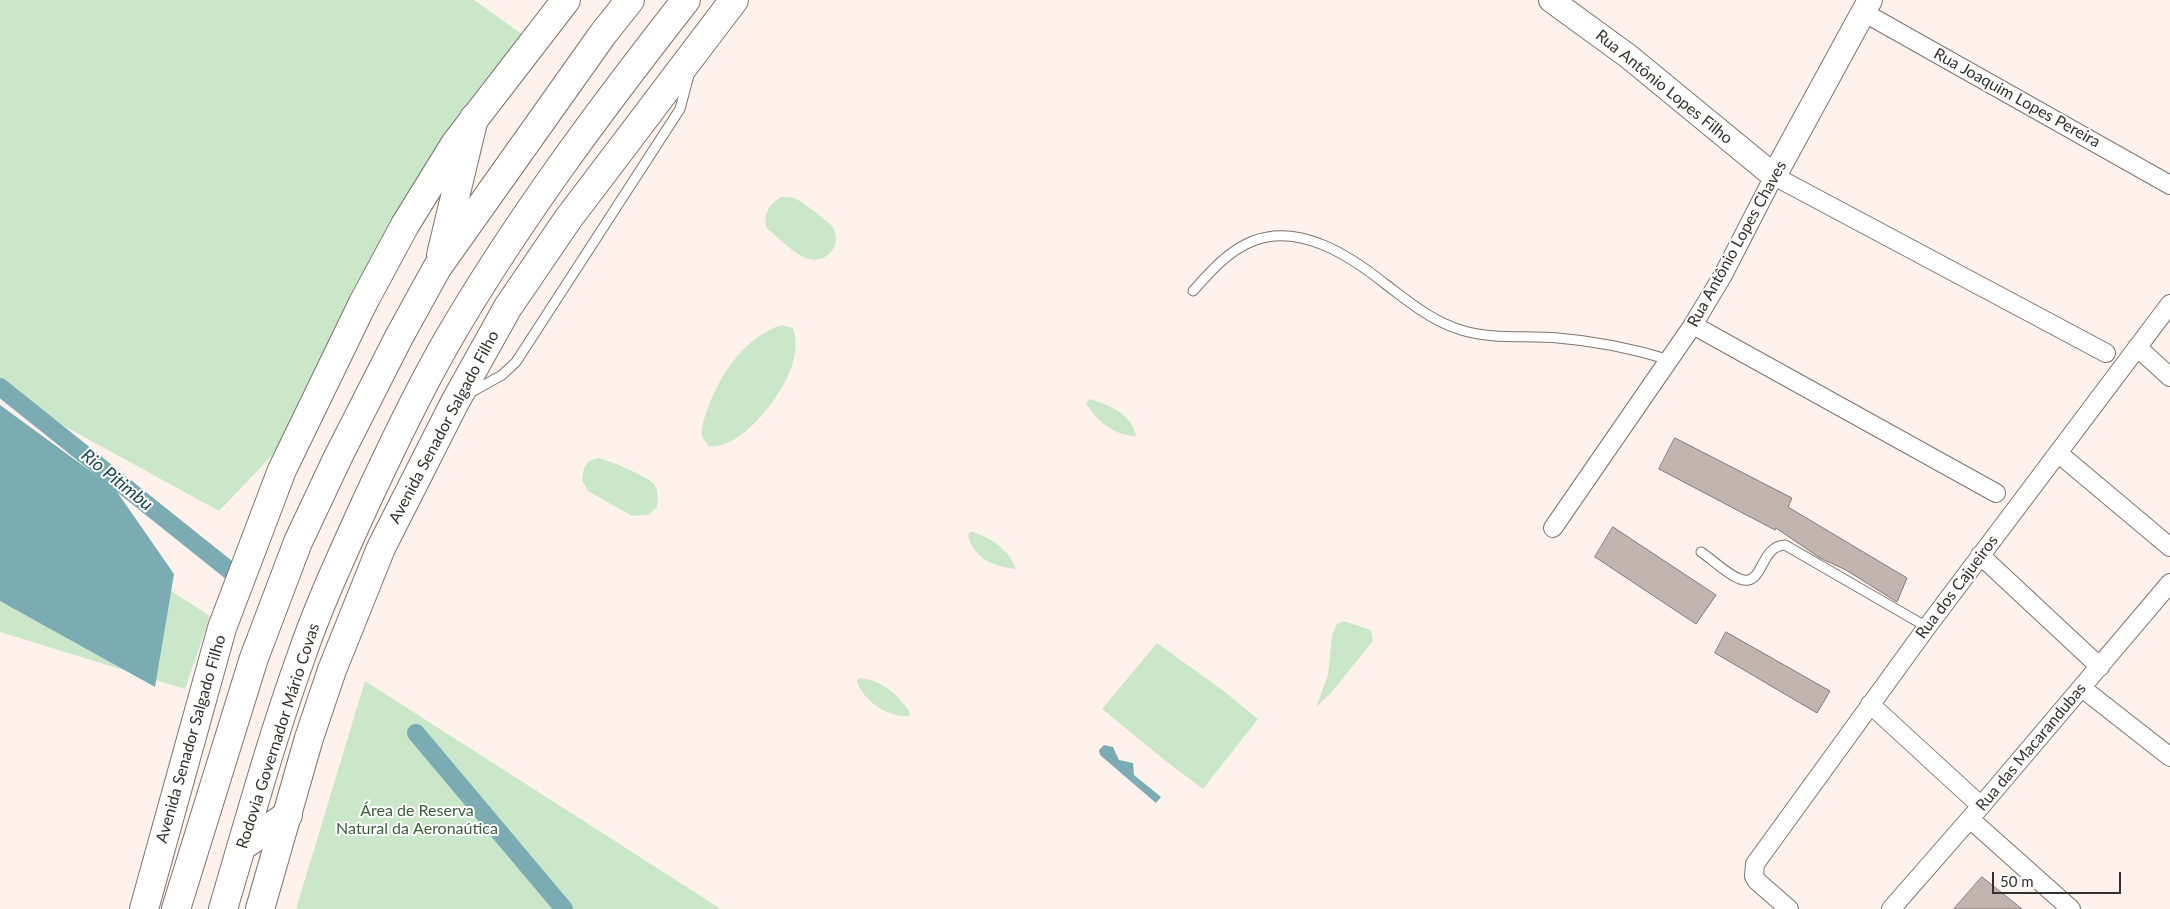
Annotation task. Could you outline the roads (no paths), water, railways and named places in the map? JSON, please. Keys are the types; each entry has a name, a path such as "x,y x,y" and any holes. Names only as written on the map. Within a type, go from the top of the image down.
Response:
{"main road":[{"name":"Avenida Senador Salgado Filho","path":"144,909 222,628 282,470 363,302 401,233 474,118 566,0"},
{"path":"176,909 254,658 298,542 381,371 437,268 603,34 630,0"},
{"name":"Avenida Senador Salgado Filho","path":"350,538 403,423 445,344 485,279 576,144 686,0"},
{"name":"Avenida Senador Salgado Filho","path":"260,909 309,738 332,670 381,548 455,402 508,307 568,220 734,0"},
{"path":"437,268 474,118"},
{"name":"Rodovia Governador Mário Covas","path":"223,909 301,655 350,538"},
{"path":"241,847 288,815"}],"street":[{"name":"Rua Antônio Lopes Filho","path":"1551,0 1628,56 1774,176"},
{"name":"Rua Antônio Lopes Chaves","path":"1553,528 1670,360 1723,275 1866,6"},
{"name":"Rua Joaquim Lopes Pereira","path":"1866,6 2170,185"},
{"path":"1774,176 2106,352"},
{"name":"Rua dos Cajueiros","path":"1790,909 1757,881 1754,876 1755,864 1926,627 2170,304"},
{"path":"1693,324 1996,493"},
{"path":"2137,347 2170,377"},
{"path":"2058,453 2170,547"},
{"path":"1980,555 2100,667"},
{"name":"Rua das Macarandubas","path":"1891,909 1976,812 2170,583"},
{"path":"2082,688 2170,757"},
{"path":"1870,704 2071,909"}],"lane":[{"path":"455,402 502,375 516,362 680,109 696,51"},
{"path":"1193,291 1224,259 1240,248 1253,241 1275,235 1293,235 1333,250 1366,269 1419,310 1459,330 1480,335 1586,340 1670,360"},
{"path":"1701,552 1739,579 1747,581 1756,576 1770,550 1777,545 1785,545 1926,627"}],"water":[{"path":"0,405 115,489 174,574 155,687 0,601"},
{"path":"1104,745 1113,747 1119,760 1133,763 1134,775 1161,797 1156,803 1100,755 1099,750"}],"waterway":[{"name":"Rio Pitimbu","path":"0,387 234,574"},
{"name":"Rio Pitimbu","path":"416,733 564,909"}],"park label":[{"name":"Área de Reserva Natural da Aeronaútica","path":"417,820"}]}
